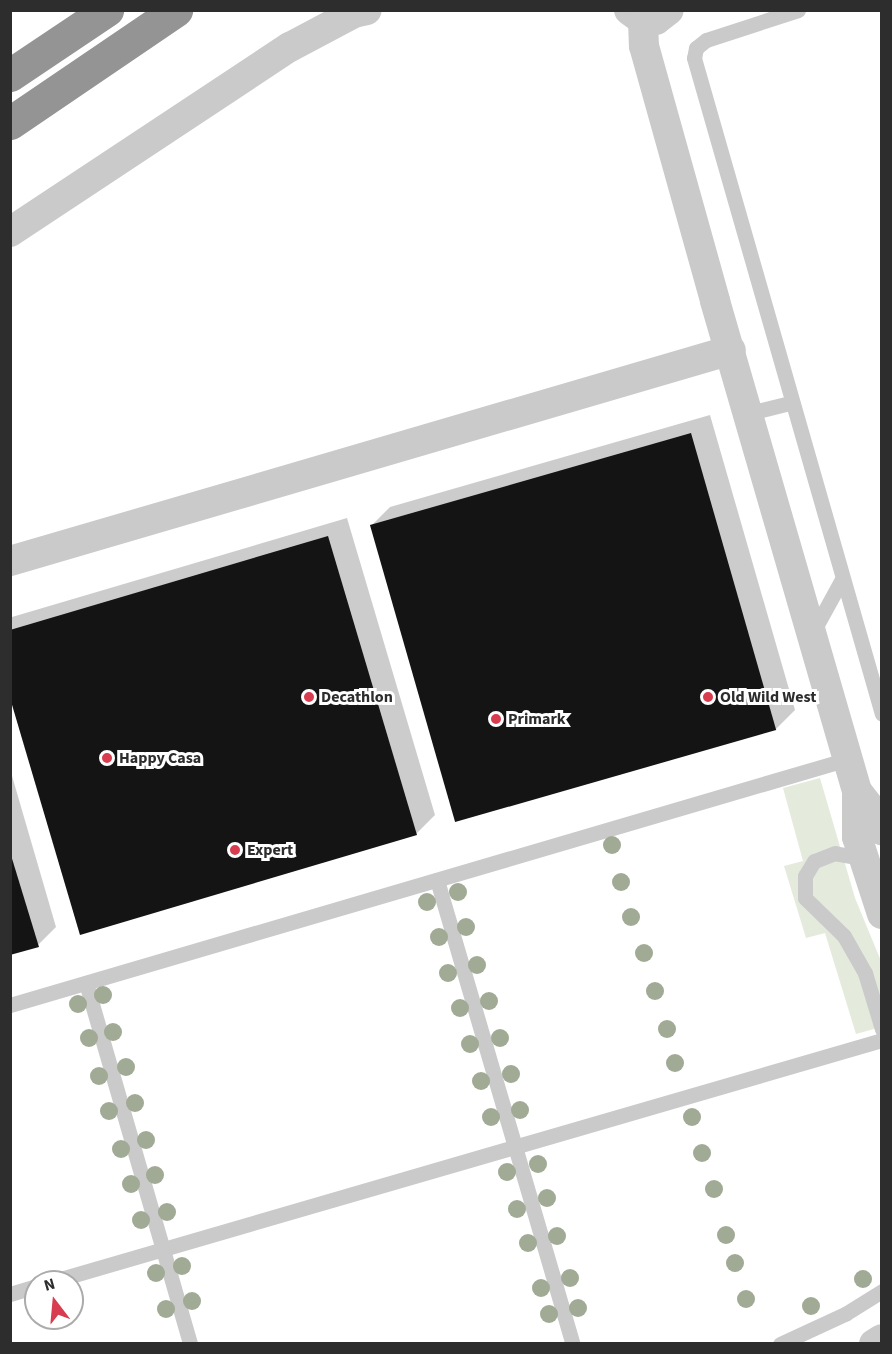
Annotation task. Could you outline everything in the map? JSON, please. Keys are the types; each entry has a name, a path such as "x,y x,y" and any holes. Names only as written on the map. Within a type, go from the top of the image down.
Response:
{"highway":[{"path":"10,75 107,10"},
{"path":"10,123 176,10"}],"street":[{"path":"10,232 290,47 359,11"},
{"path":"647,14 644,46 748,413 857,790 882,830"},
{"path":"10,561 730,350"},
{"path":"857,790 857,837 882,914"},
{"path":"874,1344 882,1339"}],"lane":[{"path":"798,10 706,40 696,48 694,58 841,581 882,714"},
{"path":"748,413 790,403"},
{"path":"812,635 841,581"},
{"path":"10,1005 848,759"},
{"path":"862,858 835,853 814,861 805,876 805,898 844,936 865,973 882,1029"},
{"path":"436,880 573,1344"},
{"path":"86,983 190,1344"},
{"path":"84,1272 882,1040"},
{"path":"780,1344 845,1314 882,1291"}],"shaded area":[{"path":"820,778 855,898 881,961 881,1027 856,1034 825,933 806,938 784,866 803,861 783,788"}],"building":[{"path":"691,433 776,730 455,822 370,525"},
{"path":"328,536 417,835 80,935 10,698 10,630"},
{"path":"10,852 39,947 10,955"}],"place":[{"name":"Decathlon","path":"309,697"},
{"name":"Old Wild West","path":"708,697"},
{"name":"Primark","path":"496,719"},
{"name":"Happy Casa","path":"107,758"},
{"name":"Expert","path":"235,850"}]}
